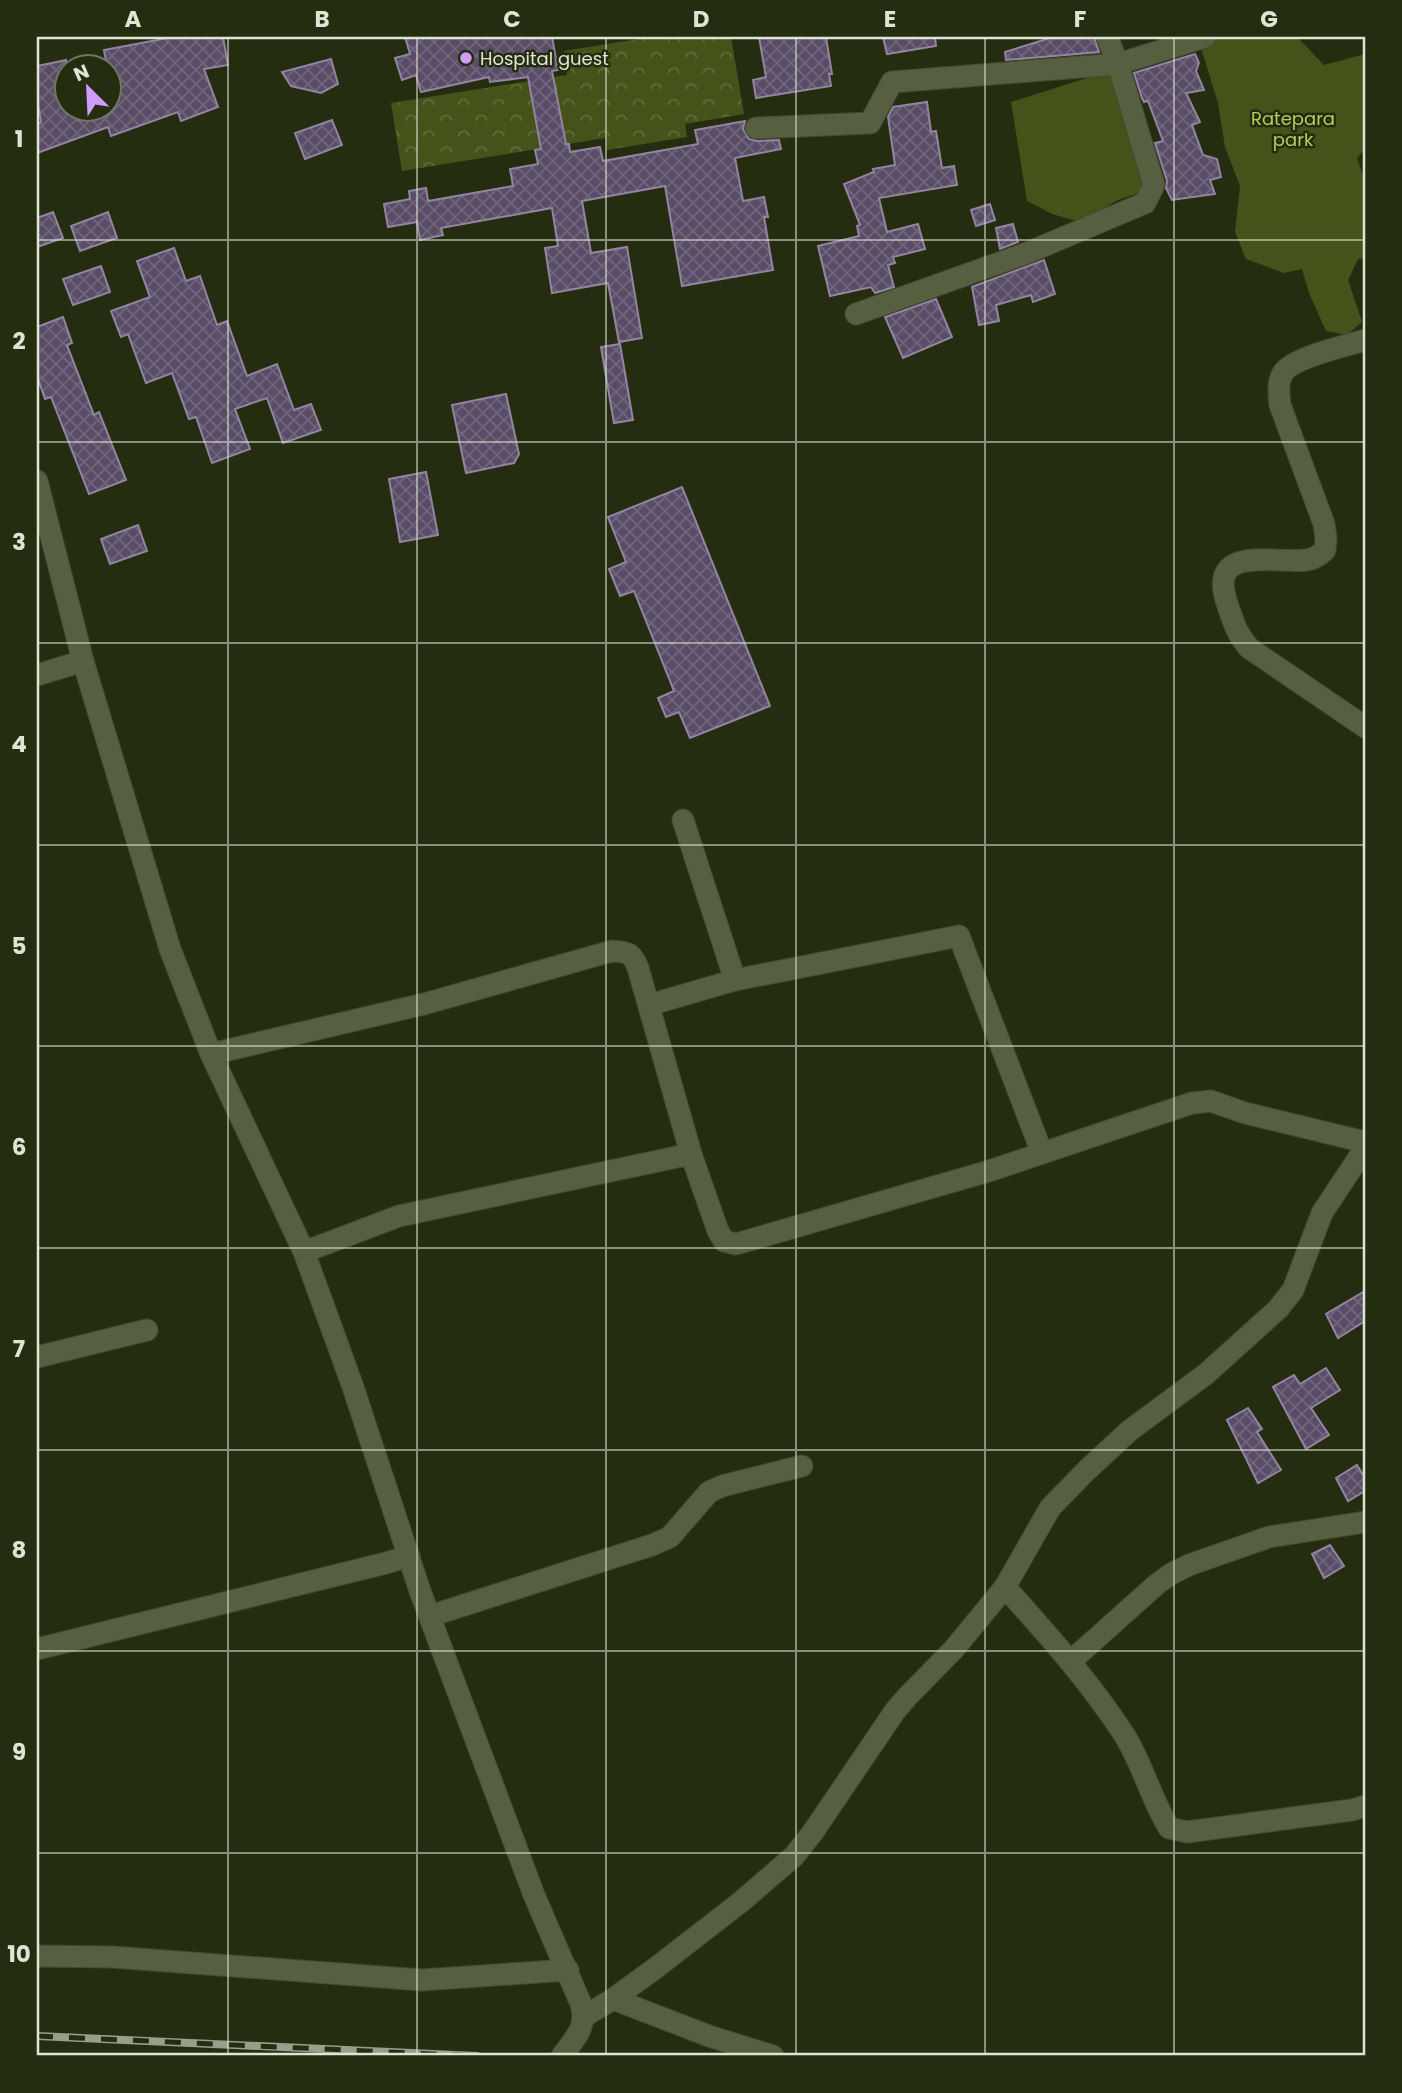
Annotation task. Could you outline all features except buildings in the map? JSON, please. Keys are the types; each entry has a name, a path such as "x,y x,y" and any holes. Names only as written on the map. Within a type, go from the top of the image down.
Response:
{"street":[{"path":"856,314 1027,253 1145,203 1154,185 1118,64 1107,37"},
{"path":"756,128 870,124 892,82 1118,64 1205,37"},
{"path":"1365,340 1300,360 1284,370 1280,379 1280,405 1324,524 1325,550 1309,560 1240,560 1228,569 1224,578 1224,591 1237,634 1249,648 1365,727"},
{"path":"37,481 83,661 170,949 211,1054 304,1252 353,1387 430,1616 534,1895 568,1970 584,2016 583,2024 562,2056"},
{"path":"37,675 83,661"},
{"path":"683,820 735,980"},
{"path":"649,1005 735,980 959,936 1042,1153"},
{"path":"211,1054 424,1004 612,951 626,951 634,958 691,1154 718,1231 724,1241 736,1244 989,1171 1192,1103 1211,1101 1245,1113 1365,1142"},
{"path":"584,2016 613,1999 742,1901 794,1856 895,1711 954,1649 1005,1587 1050,1508 1129,1431 1206,1374 1278,1309 1293,1290 1322,1213 1365,1148"},
{"path":"304,1252 399,1216 691,1154"},
{"path":"37,1357 147,1330"},
{"path":"430,1616 652,1545 670,1537 709,1492 722,1486 802,1466"},
{"path":"1071,1661 1157,1584 1189,1565 1269,1537 1365,1522"},
{"path":"37,1649 409,1556"},
{"path":"1005,1587 1071,1661 1126,1738 1169,1828 1187,1832 1365,1806"},
{"path":"37,1955 111,1956 422,1980 568,1970"},
{"path":"613,1999 709,2036 773,2056"}],"green space":[{"path":"651,37 731,37 744,114 685,124 687,137 607,150 605,138 402,171 391,103 567,75 564,51"},
{"name":"Ratepara park","path":"1202,37 1297,37 1324,65 1365,54 1365,149 1357,158 1365,181 1365,258 1358,259 1348,280 1362,322 1347,335 1326,331 1309,293 1302,269 1284,273 1246,259 1235,232 1240,186 1225,147 1218,103 1201,48"},
{"path":"1106,72 1122,76 1153,188 1118,200 1080,222 1052,214 1027,201 1011,102"}],"railway":[{"path":"37,2036 477,2056"}],"place":[{"name":"Hospital guest","path":"466,58"}]}
